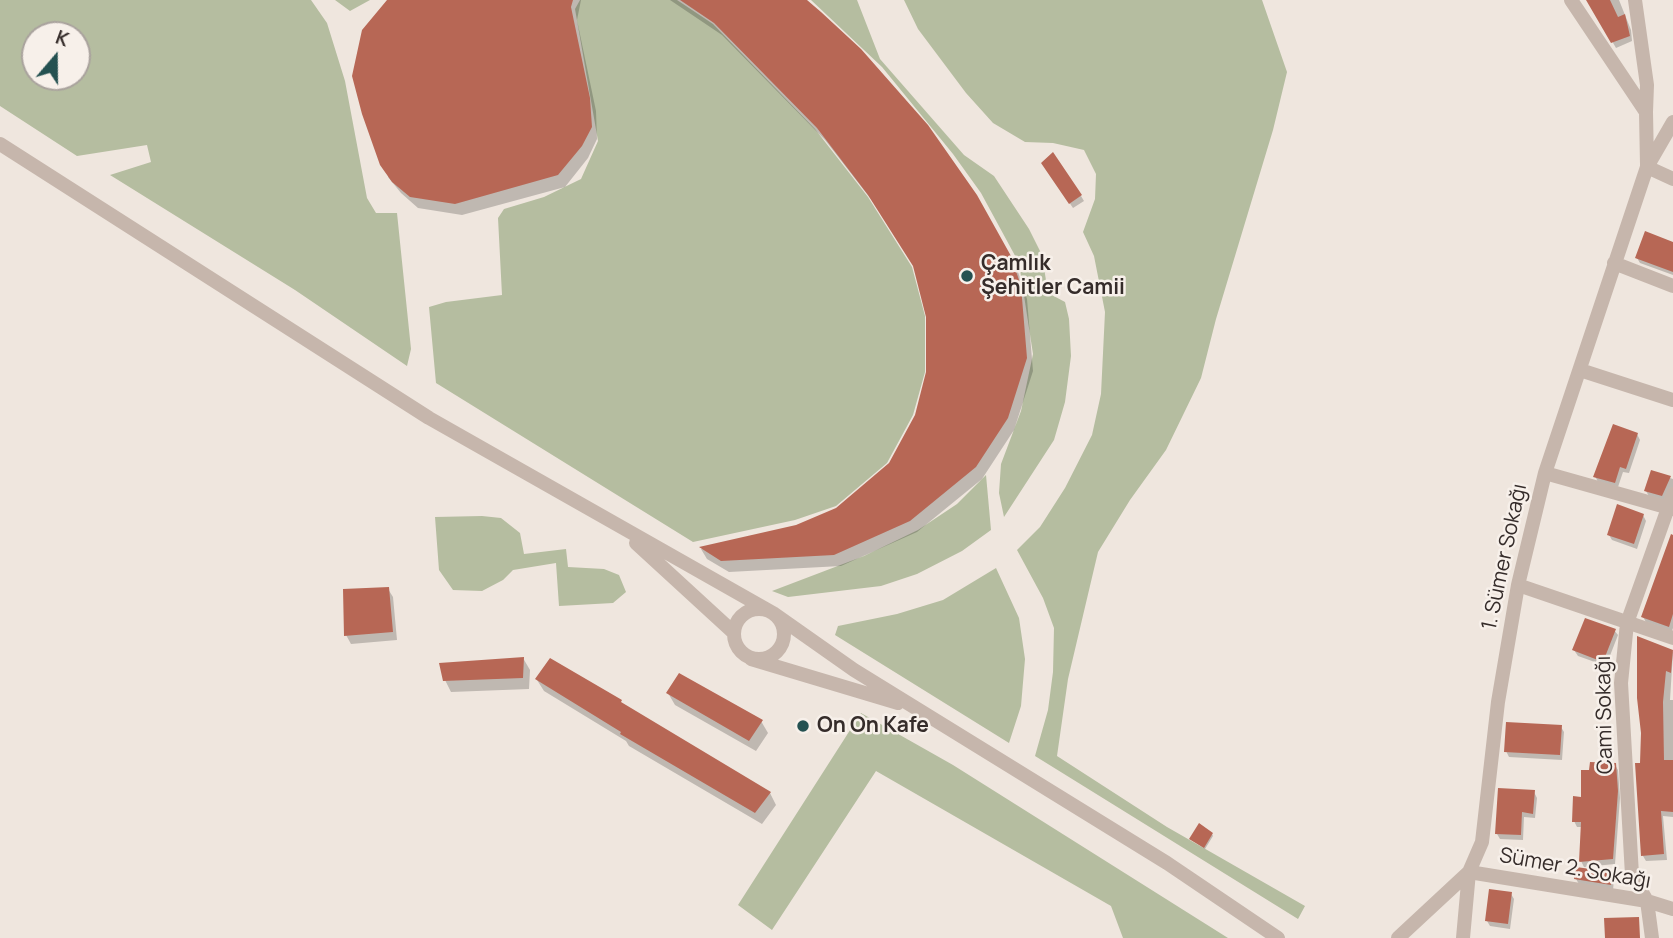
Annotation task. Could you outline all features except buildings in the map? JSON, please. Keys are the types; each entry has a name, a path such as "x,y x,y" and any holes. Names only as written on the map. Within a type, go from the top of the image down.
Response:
{"street":[{"path":"1572,0 1646,112"},
{"path":"1635,0 1647,85 1647,167"},
{"path":"1647,167 1673,121"},
{"path":"0,144 429,418 773,613 855,670 1167,863 1278,938"},
{"path":"1647,167 1673,178"},
{"name":"1. Sümer Sokağı","path":"1398,938 1469,872 1482,842 1497,702 1518,585 1545,473 1647,167"},
{"path":"1614,263 1673,286"},
{"path":"1580,370 1673,400"},
{"path":"1545,473 1671,504"},
{"name":"Cami Sokağı","path":"1652,938 1647,901 1632,875 1621,684 1627,623 1671,504"},
{"path":"620,527 733,632"},
{"path":"1518,585 1673,638"},
{"path":"751,659 767,659 774,655 783,642 783,626 773,613 756,609 748,611 736,623 733,632 737,648 751,659 919,710"},
{"path":"1463,938 1469,872"},
{"name":"Sümer 2. Sokağı","path":"1469,872 1647,901 1673,909"}],"green space":[{"path":"0,0 311,0 327,23 345,81 367,198 376,213 397,213 411,349 407,366 295,290 110,175 151,162 147,145 77,156 0,106"},
{"path":"335,0 370,0 350,11"},
{"path":"580,0 677,0 713,24 815,129 868,197 912,267 925,316 925,372 913,415 887,463 836,506 795,520 693,542 436,383 429,307 446,302 502,295 498,218 504,209 544,197 581,179 598,141 575,9"},
{"path":"811,0 857,0 880,59 964,155 994,176 1029,229 1042,255 1048,293 1065,302 1071,356 1065,402 1054,440 1004,517 999,493 1001,464 1021,411 1033,354 1019,263 981,193 953,154 882,67"},
{"path":"904,0 1262,0 1287,72 1273,130 1201,378 1166,450 1130,500 1098,552 1068,679 1057,756 1167,827 1305,906 1298,919 1035,756 1048,710 1053,672 1054,628 1043,598 1017,550 1040,527 1065,488 1092,435 1101,394 1105,312 1094,256 1083,232 1095,199 1096,174 1084,150 1053,143 1025,142 993,123 966,93 918,29"},
{"path":"986,475 991,530 962,551 917,574 881,586 788,597 772,591 864,556 918,530 957,504"},
{"path":"435,517 501,518 520,533 524,554 566,549 568,567 604,569 619,575 626,592 613,603 559,606 556,563 513,570 503,580 482,591 453,590 439,570"},
{"path":"996,568 1019,618 1025,659 1021,706 1009,743 835,635 838,626 897,614 943,600"},
{"path":"861,713 953,765 1228,938 1123,938 1111,906 876,771 772,930 738,905"}],"place":[{"name":"Çamlık Şehitler Camii","path":"967,276"},
{"name":"On On Kafe","path":"803,726"}]}
